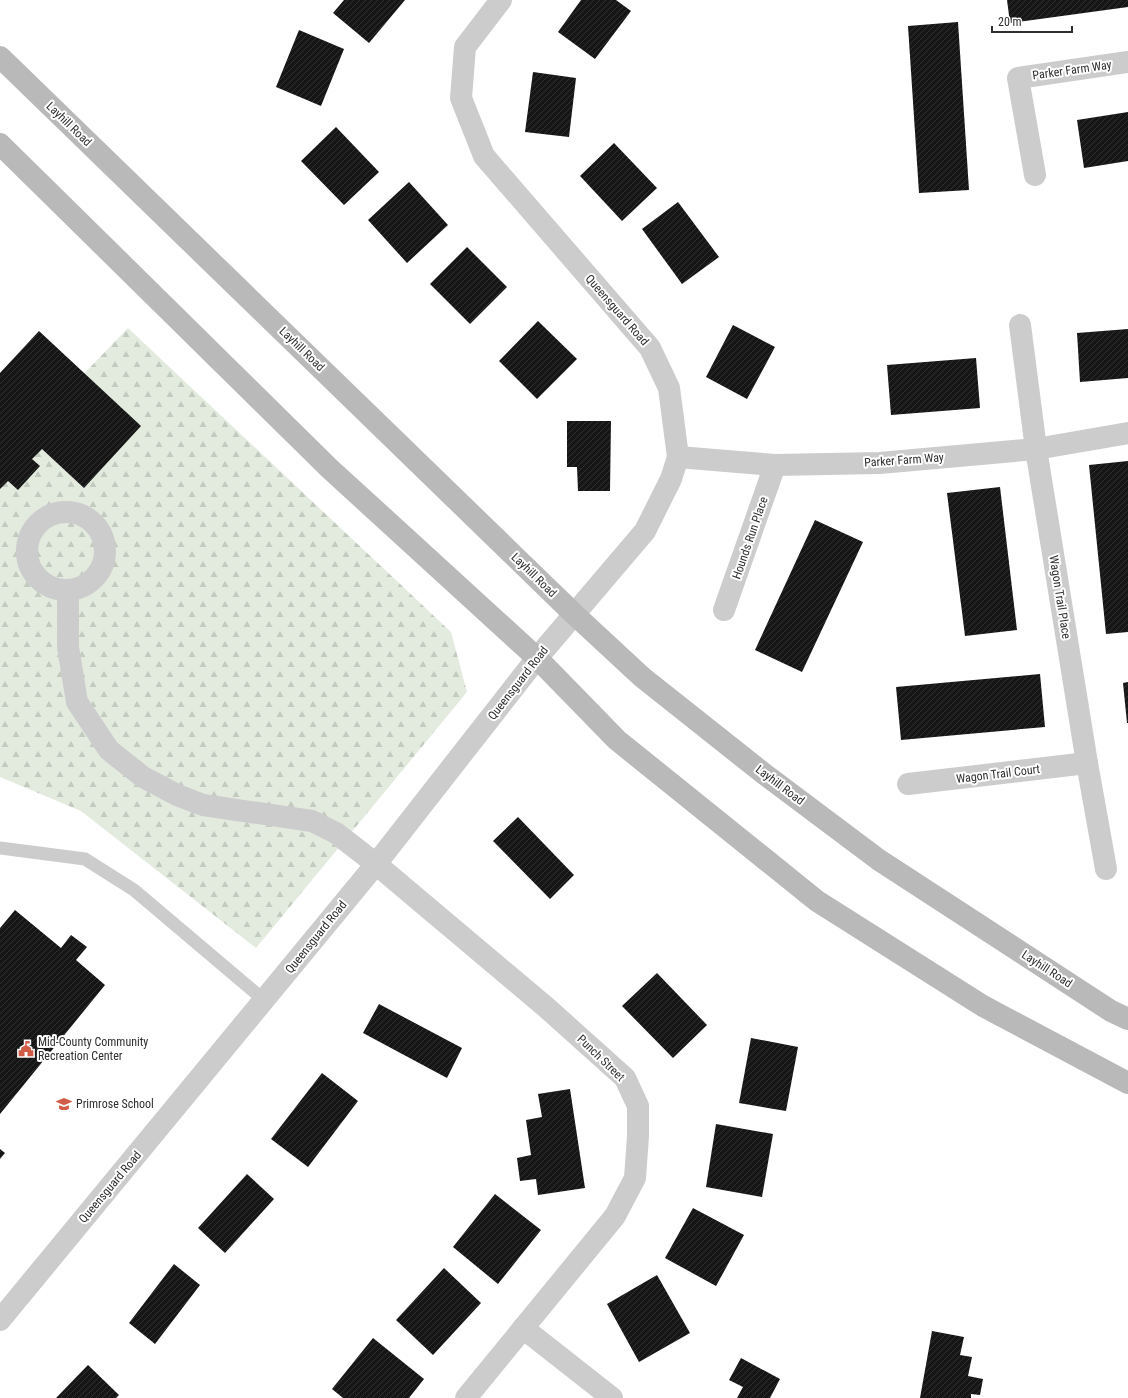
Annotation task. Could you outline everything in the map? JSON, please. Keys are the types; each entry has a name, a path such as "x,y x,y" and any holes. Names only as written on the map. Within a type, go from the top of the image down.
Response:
{"main road":[{"name":"Layhill Road","path":"0,57 574,614 642,677 762,773 879,860 1128,1020"},
{"path":"0,144 329,468 537,658 617,740 817,901 983,1006 1128,1083"}],"street":[{"name":"Queensguard Road","path":"0,1320 376,864 537,658 645,531 671,479 678,457 669,388 650,348 484,156 461,98 465,47 501,0"},
{"name":"Parker Farm Way","path":"1034,175 1018,78 1128,62"},
{"name":"Wagon Trail Place","path":"1020,325 1036,449 1087,763 1106,869"},
{"name":"Parker Farm Way","path":"678,457 775,465 880,463 1036,449 1128,433"},
{"name":"Hounds Run Place","path":"724,610 775,465"},
{"name":"Punch Street","path":"68,590 68,647 77,702 109,750 143,777 177,795 203,805 312,820 336,832 547,1008 625,1078 638,1106 638,1136 635,1178 615,1216 466,1398"},
{"name":"Wagon Trail Court","path":"908,784 1087,763"},
{"path":"523,1328 612,1398"}],"lane":[{"path":"0,848 85,859 134,890 264,1000"}],"green space":[{"path":"128,328 451,632 467,692 256,948 81,811 0,777 0,461"}],"building":[{"path":"344,0 405,0 369,43 333,13"},
{"path":"581,0 616,0 631,11 595,59 558,32"},
{"path":"1007,0 1128,0 1128,7 1010,23"},
{"path":"958,22 969,190 919,193 908,26"},
{"path":"299,30 344,49 321,106 276,87"},
{"path":"533,72 576,78 569,137 525,132"},
{"path":"1128,112 1128,161 1084,168 1077,120"},
{"path":"336,127 379,172 344,205 301,161"},
{"path":"614,143 657,188 622,221 580,176"},
{"path":"409,182 448,225 407,263 368,220"},
{"path":"678,202 719,257 682,284 642,229"},
{"path":"467,247 507,287 470,324 430,284"},
{"path":"538,321 577,359 537,399 499,361"},
{"path":"733,325 775,347 747,399 706,377"},
{"path":"1128,329 1128,378 1080,382 1077,333"},
{"path":"39,331 141,426 84,488 42,449 32,459 40,466 18,490 8,481 0,489 0,373"},
{"path":"976,358 980,408 891,415 887,365"},
{"path":"567,421 611,421 610,491 578,491 577,467 567,467"},
{"path":"1128,461 1128,632 1106,634 1089,465"},
{"path":"1000,487 1017,630 965,636 947,493"},
{"path":"815,520 863,542 802,672 755,650"},
{"path":"1040,674 1045,727 901,740 896,687"},
{"path":"1128,682 1128,723 1127,723 1123,683"},
{"path":"518,817 574,875 550,899 493,841"},
{"name":"Mid-County Community Recreation Center","path":"15,910 61,948 71,935 87,947 76,960 105,985 0,1114 0,928"},
{"path":"657,973 707,1025 673,1058 622,1006"},
{"path":"379,1004 462,1048 447,1078 363,1033"},
{"path":"751,1038 798,1047 786,1111 739,1103"},
{"path":"322,1073 358,1101 308,1167 271,1139"},
{"path":"570,1089 585,1188 538,1195 536,1179 520,1181 517,1158 531,1155 526,1120 542,1117 538,1094"},
{"path":"716,1124 773,1134 762,1197 706,1187"},
{"path":"0,1149 5,1153 0,1159"},
{"path":"247,1174 274,1199 225,1253 198,1228"},
{"path":"495,1194 541,1230 498,1284 453,1247"},
{"path":"693,1208 744,1235 716,1286 665,1258"},
{"path":"174,1264 200,1285 155,1344 129,1323"},
{"path":"444,1268 481,1303 433,1355 396,1320"},
{"path":"657,1275 690,1333 639,1362 607,1304"},
{"path":"932,1331 964,1337 960,1355 972,1357 968,1376 983,1379 980,1395 971,1394 971,1398 920,1398"},
{"path":"373,1338 424,1379 409,1398 343,1398 332,1389"},
{"path":"741,1358 780,1379 770,1398 737,1398 743,1387 729,1380"},
{"path":"88,1365 119,1395 116,1398 56,1398"}],"place":[{"name":"Mid-County Community Recreation Center","path":"26,1049"},
{"name":"Primrose School","path":"64,1104"}]}
